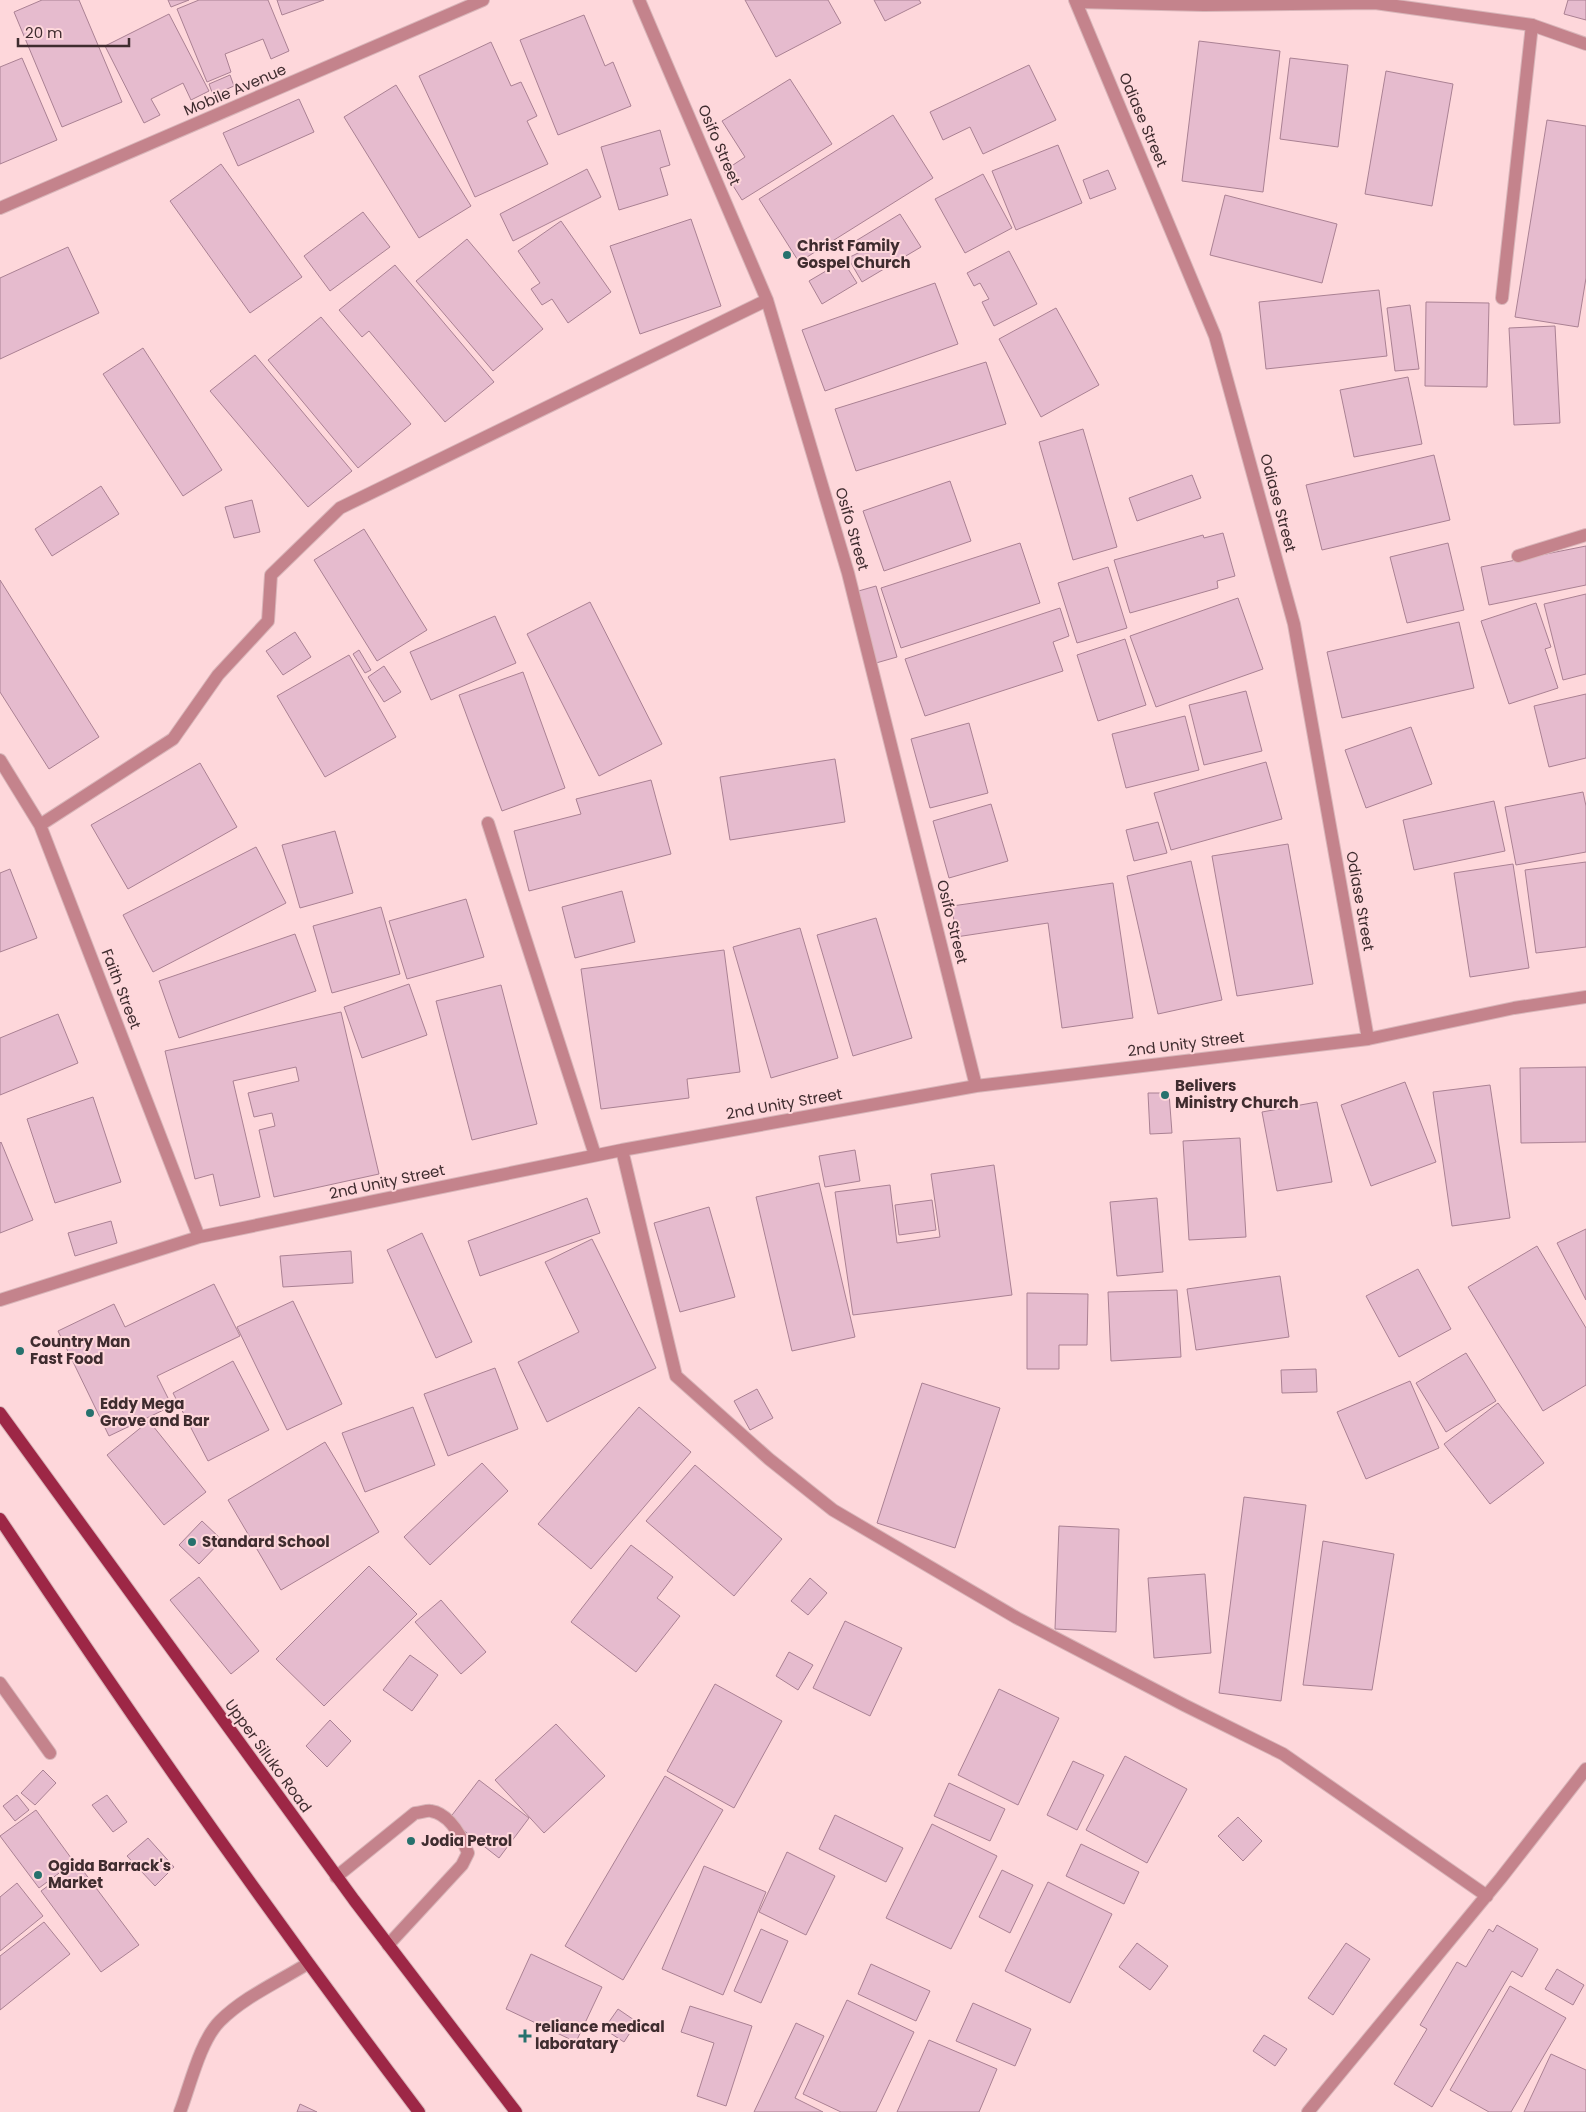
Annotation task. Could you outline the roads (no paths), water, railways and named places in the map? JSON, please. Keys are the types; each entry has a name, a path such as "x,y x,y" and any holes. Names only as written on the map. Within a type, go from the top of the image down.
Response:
{"main road":[{"name":"Upper Siluko Road","path":"0,1413 336,1877 516,2112"},
{"path":"0,1519 77,1635 307,1964 419,2112"}],"street":[{"name":"Mobile Avenue","path":"0,208 483,0"},
{"name":"Osifo Street","path":"639,0 768,300 848,573 976,1086"},
{"path":"1075,1 1204,5 1375,3 1532,25 1586,44"},
{"name":"Odiase Street","path":"1075,1 1215,336 1294,624 1368,1039"},
{"path":"1502,298 1532,25"},
{"path":"40,825 173,739 218,675 268,621 271,575 340,508 768,300"},
{"path":"1518,556 1586,535"},
{"name":"Faith Street","path":"0,760 40,825 199,1237"},
{"path":"488,823 595,1155"},
{"name":"2nd Unity Street","path":"0,1300 199,1237 595,1155 976,1086 1368,1039 1514,1008 1586,997"},
{"path":"622,1150 676,1376 768,1459 832,1510 1017,1618 1283,1754 1487,1896"},
{"path":"0,1683 50,1753"},
{"path":"1308,2112 1487,1896 1586,1769"},
{"path":"336,1877 415,1813 431,1811 444,1817 462,1839 468,1853 462,1865 388,1945"},
{"path":"180,2112 206,2042 219,2022 240,2005 307,1964"}],"place":[{"name":"Christ Family Gospel Church","path":"787,255"},
{"name":"Belivers Ministry Church","path":"1165,1095"},
{"name":"Country Man Fast Food","path":"20,1351"},
{"name":"Eddy Mega Grove and Bar","path":"90,1413"},
{"name":"Standard School","path":"192,1542"},
{"name":"Jodia Petrol","path":"411,1841"},
{"name":"Ogida Barrack's Market","path":"38,1875"},
{"name":"reliance medical laboratary","path":"525,2036"}]}
